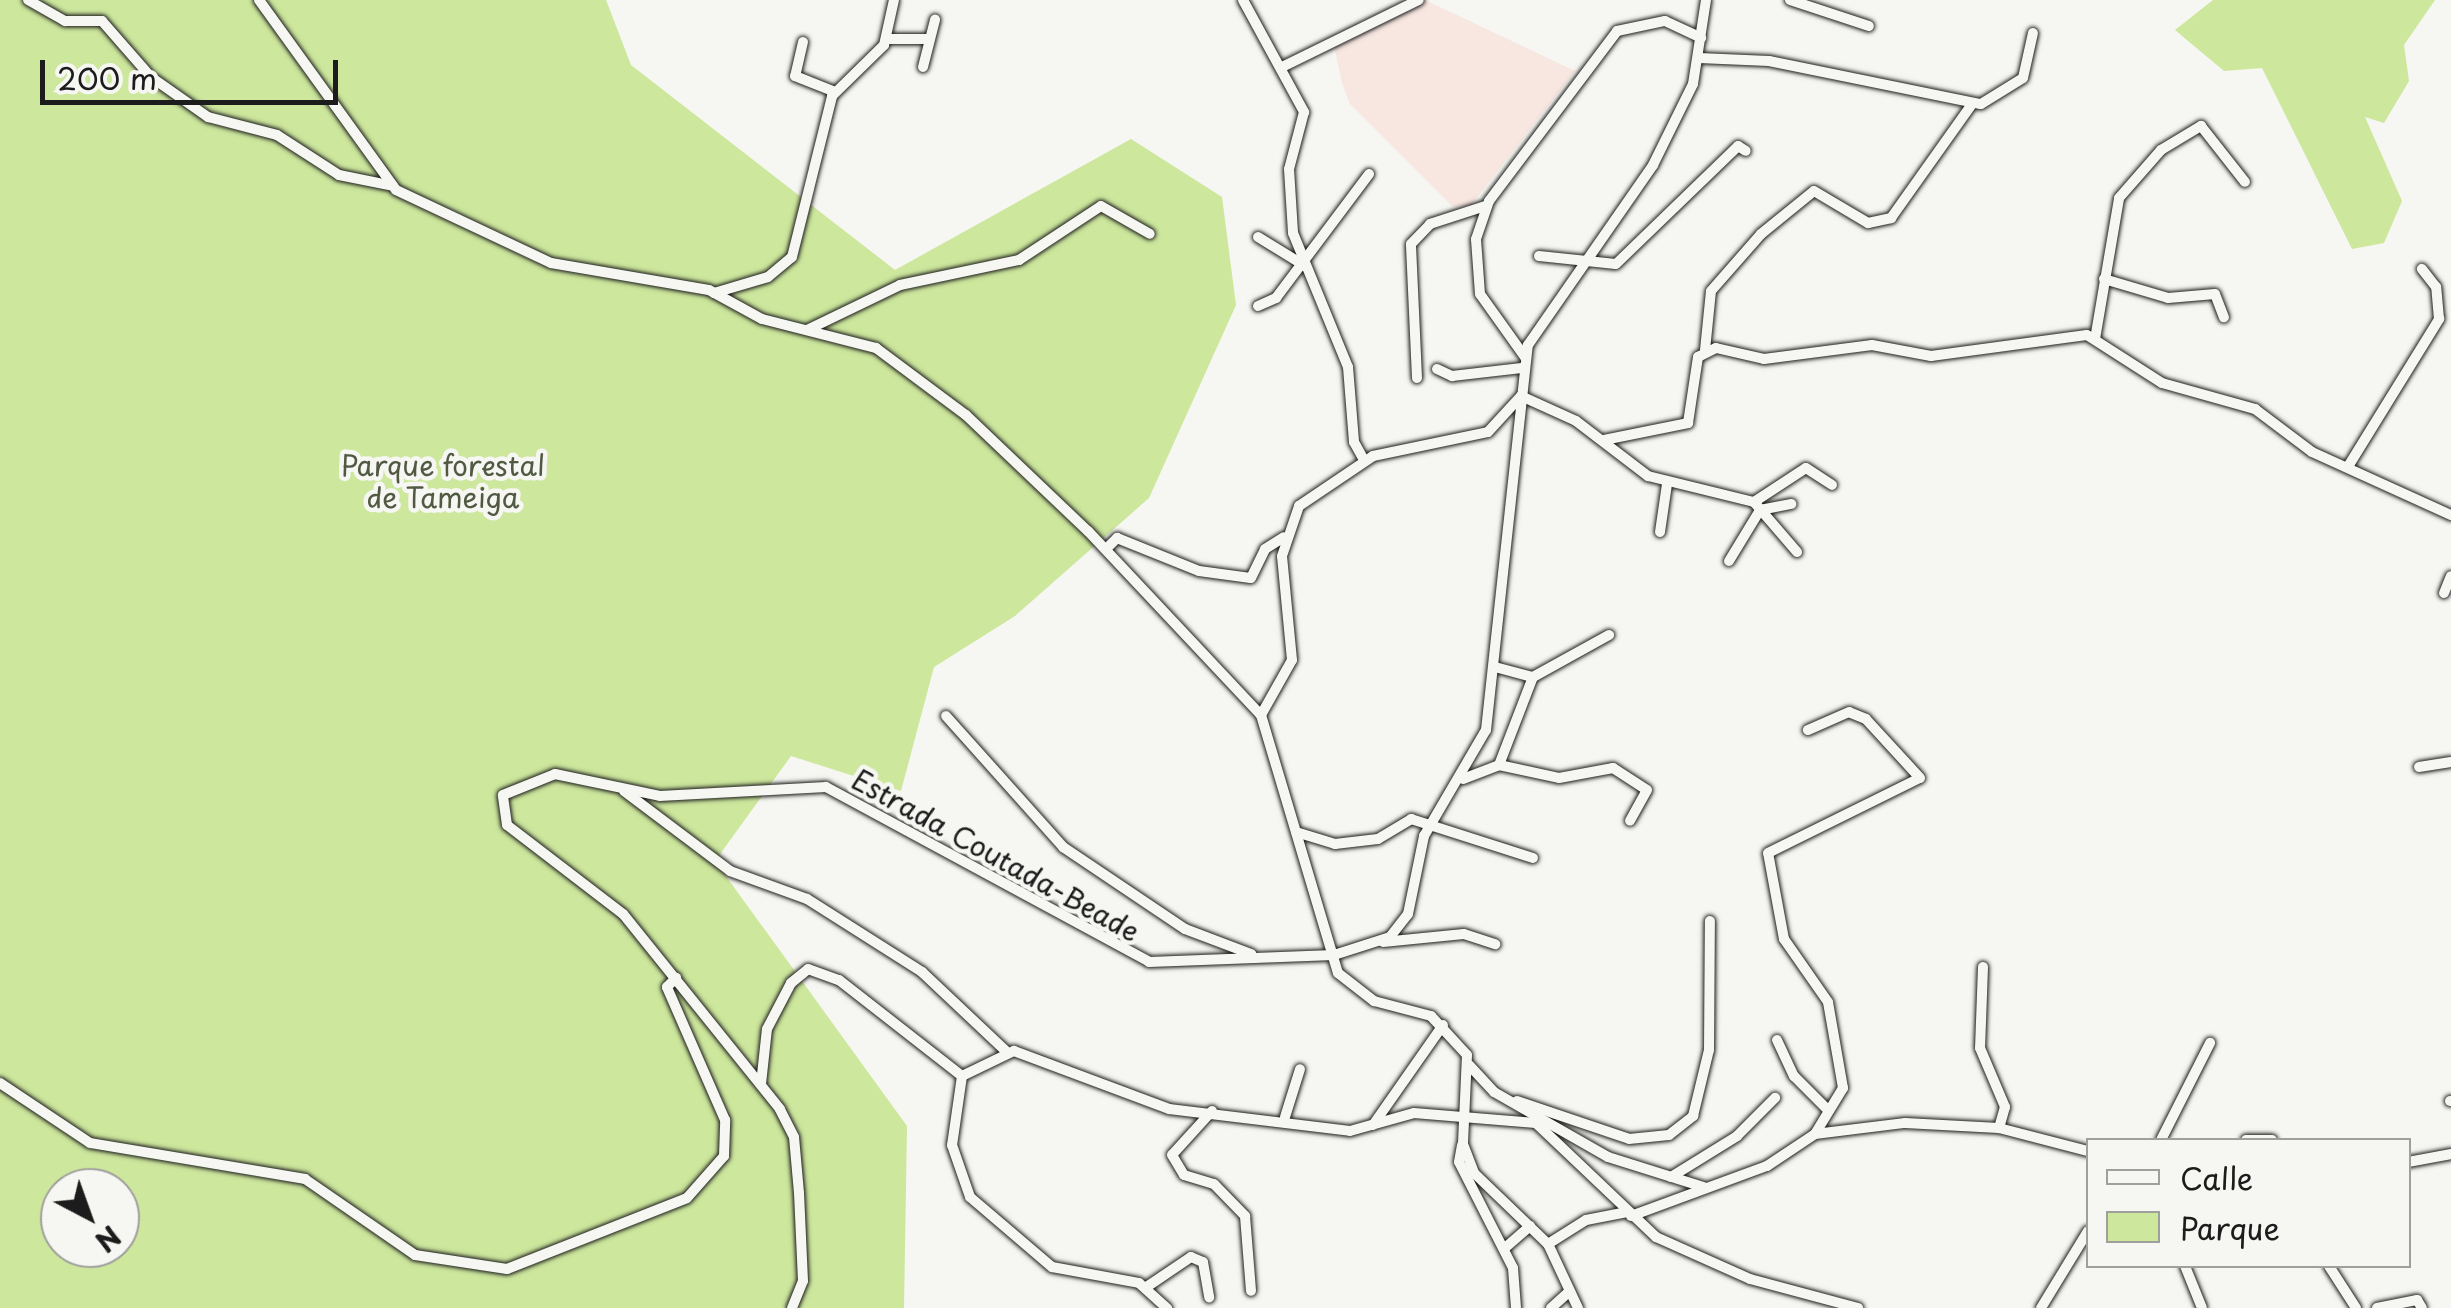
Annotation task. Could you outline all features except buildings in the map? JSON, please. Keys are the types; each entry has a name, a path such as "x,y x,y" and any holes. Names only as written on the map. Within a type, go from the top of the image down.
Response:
{"street":[{"path":"28,0 64,22 102,21 151,77 208,116 277,135 339,175 393,186 551,263 714,293 807,330 876,348 966,415 1106,549 1261,715 1345,982 1374,1001 1443,1025 1469,1064 1518,1102 1587,1144"},
{"path":"259,0 393,186"},
{"path":"714,293 768,277 792,256 835,92 886,40 894,0"},
{"path":"1244,0 1284,66 1304,112 1289,169 1302,264 1348,367 1354,442 1364,460"},
{"path":"1284,66 1420,0"},
{"path":"1383,942 1406,920 1432,824 1484,738 1495,667 1523,363 1653,164 1699,58 1706,0"},
{"path":"1790,0 1870,26"},
{"path":"923,67 926,39 934,20"},
{"path":"1417,378 1410,244 1430,224 1476,214 1489,202 1617,31 1665,22 1701,38"},
{"path":"1699,58 1769,61 1972,104 1996,100 2023,78 2034,33"},
{"path":"886,40 926,39"},
{"path":"803,42 795,76 835,92"},
{"path":"1604,440 1688,423 1705,350 1711,290 1760,234 1814,190 1868,224 1891,218 1972,104"},
{"path":"2095,338 2119,198 2184,130 2208,131 2246,182"},
{"path":"1539,256 1616,264 1738,146 1746,151"},
{"path":"1258,306 1302,264 1368,174"},
{"path":"1489,202 1476,239 1480,294 1523,363"},
{"path":"807,330 900,285 1019,260 1102,206 1150,234"},
{"path":"1258,237 1302,264"},
{"path":"2349,465 2439,319 2436,287 2422,269"},
{"path":"2104,279 2168,298 2214,294 2224,317"},
{"path":"1705,350 1806,359 1872,345 1931,356 2095,338 2162,383 2256,410 2312,452 2349,465 2451,515"},
{"path":"1437,369 1452,376 1523,363"},
{"path":"1106,549 1117,538 1199,570 1251,578 1265,549 1284,536 1308,496 1364,460 1483,435 1521,396"},
{"path":"1521,396 1604,440 1667,484 1757,506 1790,504"},
{"path":"1729,561 1757,506 1806,468 1832,486"},
{"path":"1660,532 1667,484"},
{"path":"1757,506 1797,552"},
{"path":"1261,715 1292,660 1284,536"},
{"path":"2444,593 2451,576"},
{"path":"1500,764 1533,676 1609,635"},
{"path":"1495,667 1533,676"},
{"path":"1808,730 1849,712 1866,718 1920,778 1768,853 1784,939 1819,984 1841,1058 1843,1088 1815,1134"},
{"path":"946,716 1063,846 1185,930 1262,958"},
{"path":"2419,767 2451,762"},
{"path":"1463,778 1500,764 1559,778 1613,768 1646,788 1630,821"},
{"name":"Estrada Coutada-Beade","path":"792,1308 804,1280 794,1137 761,1085 676,978 603,896 514,832 500,811 508,789 542,775 660,796 826,787 1130,957 1334,955 1383,942 1464,934 1495,944"},
{"path":"614,785 730,872 807,899 922,972 1007,1052"},
{"path":"1296,832 1335,844 1378,839 1410,819 1533,858"},
{"path":"1518,1102 1630,1139 1670,1135 1693,1116 1709,1050 1710,921"},
{"path":"1983,967 1980,1048 2006,1107 1999,1128"},
{"path":"761,1085 767,1029 808,969 838,980 962,1076"},
{"path":"0,1083 90,1143 305,1179 415,1255 506,1270 687,1198 724,1156 725,1120 668,987 676,978"},
{"path":"1373,1125 1443,1025"},
{"path":"1777,1040 1794,1076 1828,1110"},
{"path":"2162,1138 2210,1043"},
{"path":"962,1076 1007,1052 1044,1055 1169,1109 1285,1117 1332,1129 1373,1125 1414,1113 1548,1130 1703,1186"},
{"path":"1469,1064 1459,1162 1506,1246 1516,1308"},
{"path":"1285,1117 1300,1068"},
{"path":"962,1076 952,1146 970,1197 1052,1267 1148,1286 1167,1308"},
{"path":"1671,1177 1737,1136 1775,1098"},
{"path":"1212,1111 1172,1155 1184,1175 1214,1184 1246,1216 1251,1292"},
{"path":"1548,1244 1586,1220 1632,1213 1768,1166 1815,1134 1905,1123 1999,1128 2086,1151"},
{"path":"1548,1130 1632,1213 1750,1279 1858,1308"},
{"path":"1462,1144 1487,1192 1548,1244 1578,1308"},
{"path":"2411,1161 2450,1153"},
{"path":"1506,1246 1530,1226"},
{"path":"2041,1308 2086,1234"},
{"path":"1148,1286 1191,1257 1203,1262 1209,1297"},
{"path":"2186,1268 2202,1308"},
{"path":"2331,1268 2356,1308"},
{"path":"1551,1308 1570,1291"},
{"path":"2376,1308 2416,1300 2422,1308"}],"shaded area":[{"path":"1425,0 1575,71 1471,205 1453,207 1350,104 1342,83 1334,45"}],"green space":[{"name":"Parque forestal de Tameiga","path":"0,0 606,0 631,65 895,270 1131,139 1222,197 1236,305 1149,498 1015,616 934,667 901,791 791,756 715,861 907,1126 904,1308 0,1308"},
{"path":"2213,0 2435,0 2404,45 2409,81 2384,123 2365,117 2402,201 2384,243 2352,249 2262,68 2224,71 2175,30"}]}
